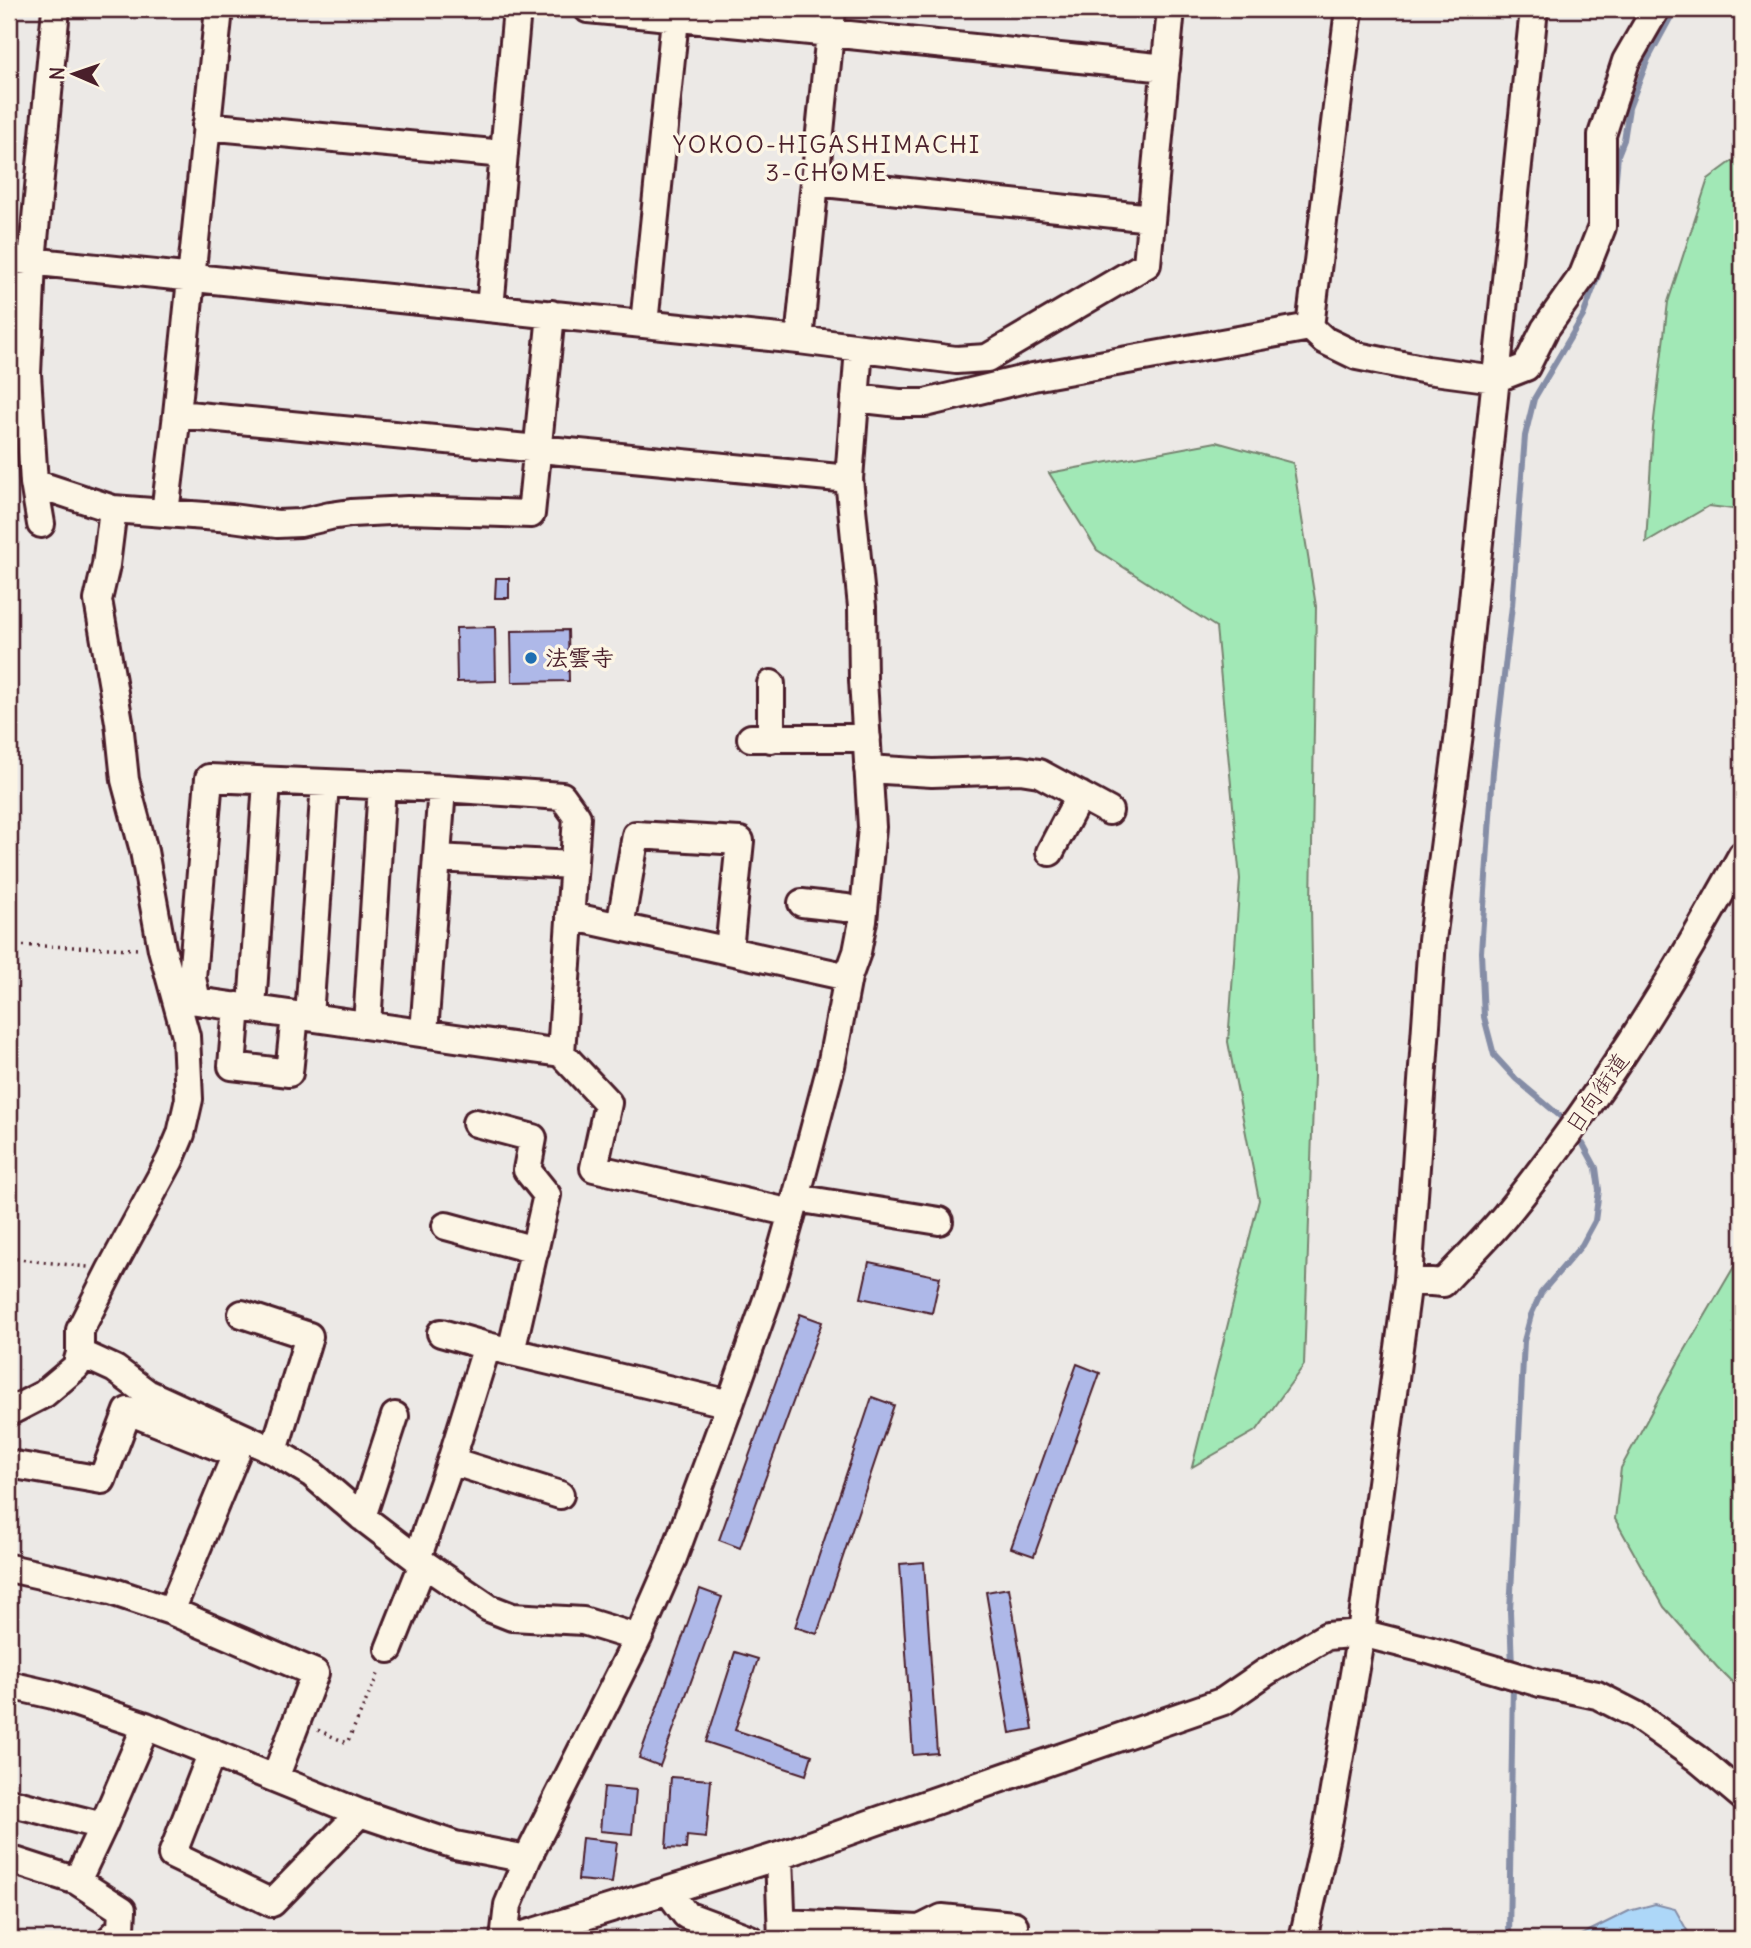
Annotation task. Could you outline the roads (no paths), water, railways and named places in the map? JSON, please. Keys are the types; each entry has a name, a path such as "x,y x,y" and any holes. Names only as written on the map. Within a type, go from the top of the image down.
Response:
{"street":[{"path":"41,524 34,483 20,260 56,9"},
{"path":"165,513 219,9"},
{"path":"490,308 517,9"},
{"path":"588,9 831,21 1166,68"},
{"path":"20,260 799,340 956,360 987,358 1147,264 1171,9"},
{"path":"1310,327 1349,9"},
{"path":"1303,1939 1327,1831 1361,1633 1408,1280 1432,940 1460,726 1534,9"},
{"path":"1310,327 1324,340 1357,356 1427,370 1495,379 1525,367 1545,328 1583,275 1602,227 1602,135 1626,61 1656,9"},
{"path":"644,324 675,13"},
{"path":"799,340 831,21"},
{"path":"206,126 504,154"},
{"path":"815,182 1151,218"},
{"path":"34,483 113,509 277,524 300,523 351,513 408,510 531,514 551,314"},
{"path":"855,398 925,403 1033,377 1310,327"},
{"path":"843,976 857,952 863,921 872,827 863,680 862,607 849,479 859,348"},
{"path":"177,414 849,479"},
{"path":"9,1412 44,1394 76,1367 80,1353 80,1331 170,1160 181,1134 188,1099 186,1036 162,950 144,851 125,780 119,722 98,600 106,565 113,509"},
{"path":"771,684 761,739 867,738"},
{"path":"868,769 932,773 1020,770 1039,773 1109,811"},
{"path":"561,1053 577,817 562,796 209,778 192,978 197,1001 561,1053 608,1103 594,1168 794,1206 939,1221"},
{"path":"267,781 245,1007 232,1066 289,1073 302,1016 325,783"},
{"path":"367,1025 382,785"},
{"path":"424,1033 442,788"},
{"path":"1050,852 1080,795"},
{"path":"620,927 636,835 740,841 729,950"},
{"name":"日向街道","path":"1408,1280 1443,1283 1512,1207 1584,1113 1630,1047 1742,855"},
{"path":"437,858 573,864"},
{"path":"504,1939 508,1906 527,1859 638,1639 673,1558 769,1294 831,1066 843,976 851,865"},
{"path":"802,903 846,908"},
{"path":"570,916 843,976"},
{"path":"389,1650 451,1461 499,1349 534,1250 547,1195 527,1170 533,1138 475,1124"},
{"path":"446,1226 534,1250"},
{"path":"242,1314 309,1336 274,1451"},
{"path":"441,1333 730,1404"},
{"path":"80,1353 115,1369 147,1394 274,1451 312,1474 420,1562 489,1608 512,1617 583,1621 638,1639"},
{"path":"9,1464 102,1480 128,1410 236,1454 171,1611"},
{"path":"362,1517 394,1416"},
{"path":"451,1461 560,1495"},
{"path":"9,1568 111,1591 171,1611 315,1673 275,1778"},
{"path":"511,1939 779,1856 1224,1701 1326,1636 1361,1633 1540,1683 1597,1695 1636,1715 1698,1759 1742,1796"},
{"path":"9,1685 53,1695 146,1726 359,1813 455,1845 527,1859"},
{"path":"77,1881 146,1726"},
{"path":"212,1752 172,1855 272,1903 359,1813"},
{"path":"9,1802 103,1826"},
{"path":"779,1856 782,1931 920,1930 942,1918 1014,1926 1012,1939"},
{"path":"9,1859 77,1881 122,1910 121,1928 110,1939"},
{"path":"668,1891 686,1915 750,1939"}],"water":[{"path":"1655,1904 1675,1909 1689,1939 1573,1939 1629,1911"}],"waterway":[{"path":"1614,200 1618,155 1624,140 1629,108 1648,59 1675,9"},
{"path":"1567,1122 1516,1079 1494,1055 1484,1017 1481,952 1493,771 1512,606 1525,436 1534,399 1583,316 1602,258"},
{"path":"1512,1668 1510,1611 1524,1341 1541,1293 1582,1245 1595,1221 1599,1190 1596,1168 1583,1144"},
{"path":"1509,1939 1513,1682"}],"place":[{"name":"法雲寺","path":"531,658"}],"district":[{"name":"YOKOO-HIGASHIMACHI 3-CHOME","path":"827,159"}]}
